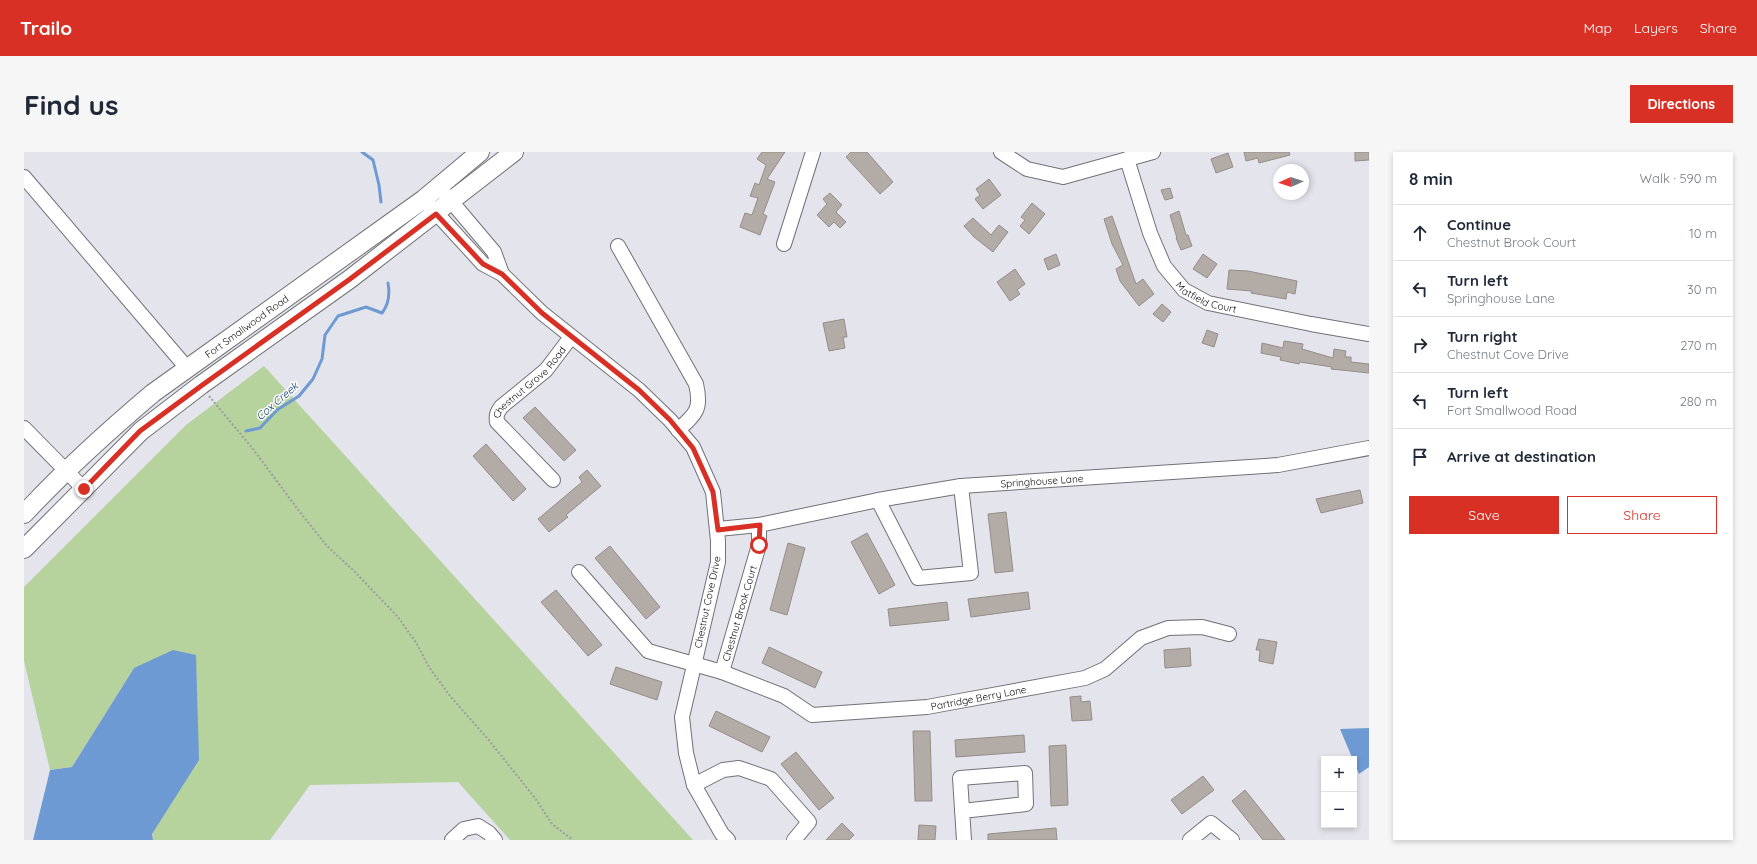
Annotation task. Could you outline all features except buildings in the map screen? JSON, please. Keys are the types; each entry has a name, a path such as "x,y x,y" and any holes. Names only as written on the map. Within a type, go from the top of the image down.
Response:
{"main road":[{"name":"Fort Smallwood Road","path":"24,514 66,471 129,413 187,368 424,199 480,152"},
{"path":"24,549 140,431 350,279 436,214 450,201 514,152"}],"street":[{"path":"784,244 813,152"},
{"path":"1001,152 1027,169 1063,177 1153,152"},
{"name":"Matfield Court","path":"1127,159 1149,230 1164,266 1184,290 1208,303 1369,334"},
{"path":"24,177 187,368"},
{"name":"Chestnut Cove Drive","path":"438,187 494,252 502,274"},
{"name":"Chestnut Cove Drive","path":"424,199 483,264 502,274 542,313 639,390 678,430 693,448 713,492 718,530 718,562 693,664 682,717 686,753 694,785 722,834 728,840"},
{"path":"618,246 696,384 699,395 696,413 678,430"},
{"name":"Chestnut Grove Road","path":"554,480 497,422 496,418 501,407 546,370 571,337"},
{"path":"24,428 84,489"},
{"name":"Springhouse Lane","path":"718,530 760,525 878,500 961,486 1278,465 1369,448"},
{"path":"878,500 918,578 971,573 961,486"},
{"name":"Chestnut Brook Court","path":"579,572 648,651 722,672 759,545 760,525"},
{"name":"Partridge Berry Lane","path":"722,672 784,696 812,715 927,707 1085,678 1105,668 1142,638 1168,628 1202,627 1229,634"},
{"path":"694,785 723,770 739,768 771,779 809,822 794,840"},
{"path":"962,811 1026,804 1025,773 960,778 962,811 964,840"},
{"path":"1190,840 1211,823 1232,840"},
{"path":"452,840 464,830 478,826 489,833 495,840"}],"path":[{"path":"201,386 327,546 364,581 398,617 429,667 450,696 488,739 535,798 552,824 573,840"}],"green space":[{"path":"264,366 693,840 510,840 458,782 310,785 270,840 153,840 134,668 72,767 50,770 24,661 24,587 186,425"}],"water":[{"path":"173,650 196,655 199,760 152,834 153,840 33,840 50,770 72,767 134,668"},
{"path":"1369,728 1369,767 1359,774 1357,769 1357,756 1351,756 1340,729"}],"waterway":[{"name":"Cox Creek","path":"362,152 373,160 379,185 381,202"},
{"name":"Cox Creek","path":"246,431 260,428 277,410 299,396 313,379 322,359 325,335 338,316 366,307 382,313 388,299 388,283"}],"route":[{"path":"84,489 140,431 350,279 436,214 483,264 502,274 542,313 639,390 670,420 693,448 713,492 718,530 760,525 759,545"}]}
